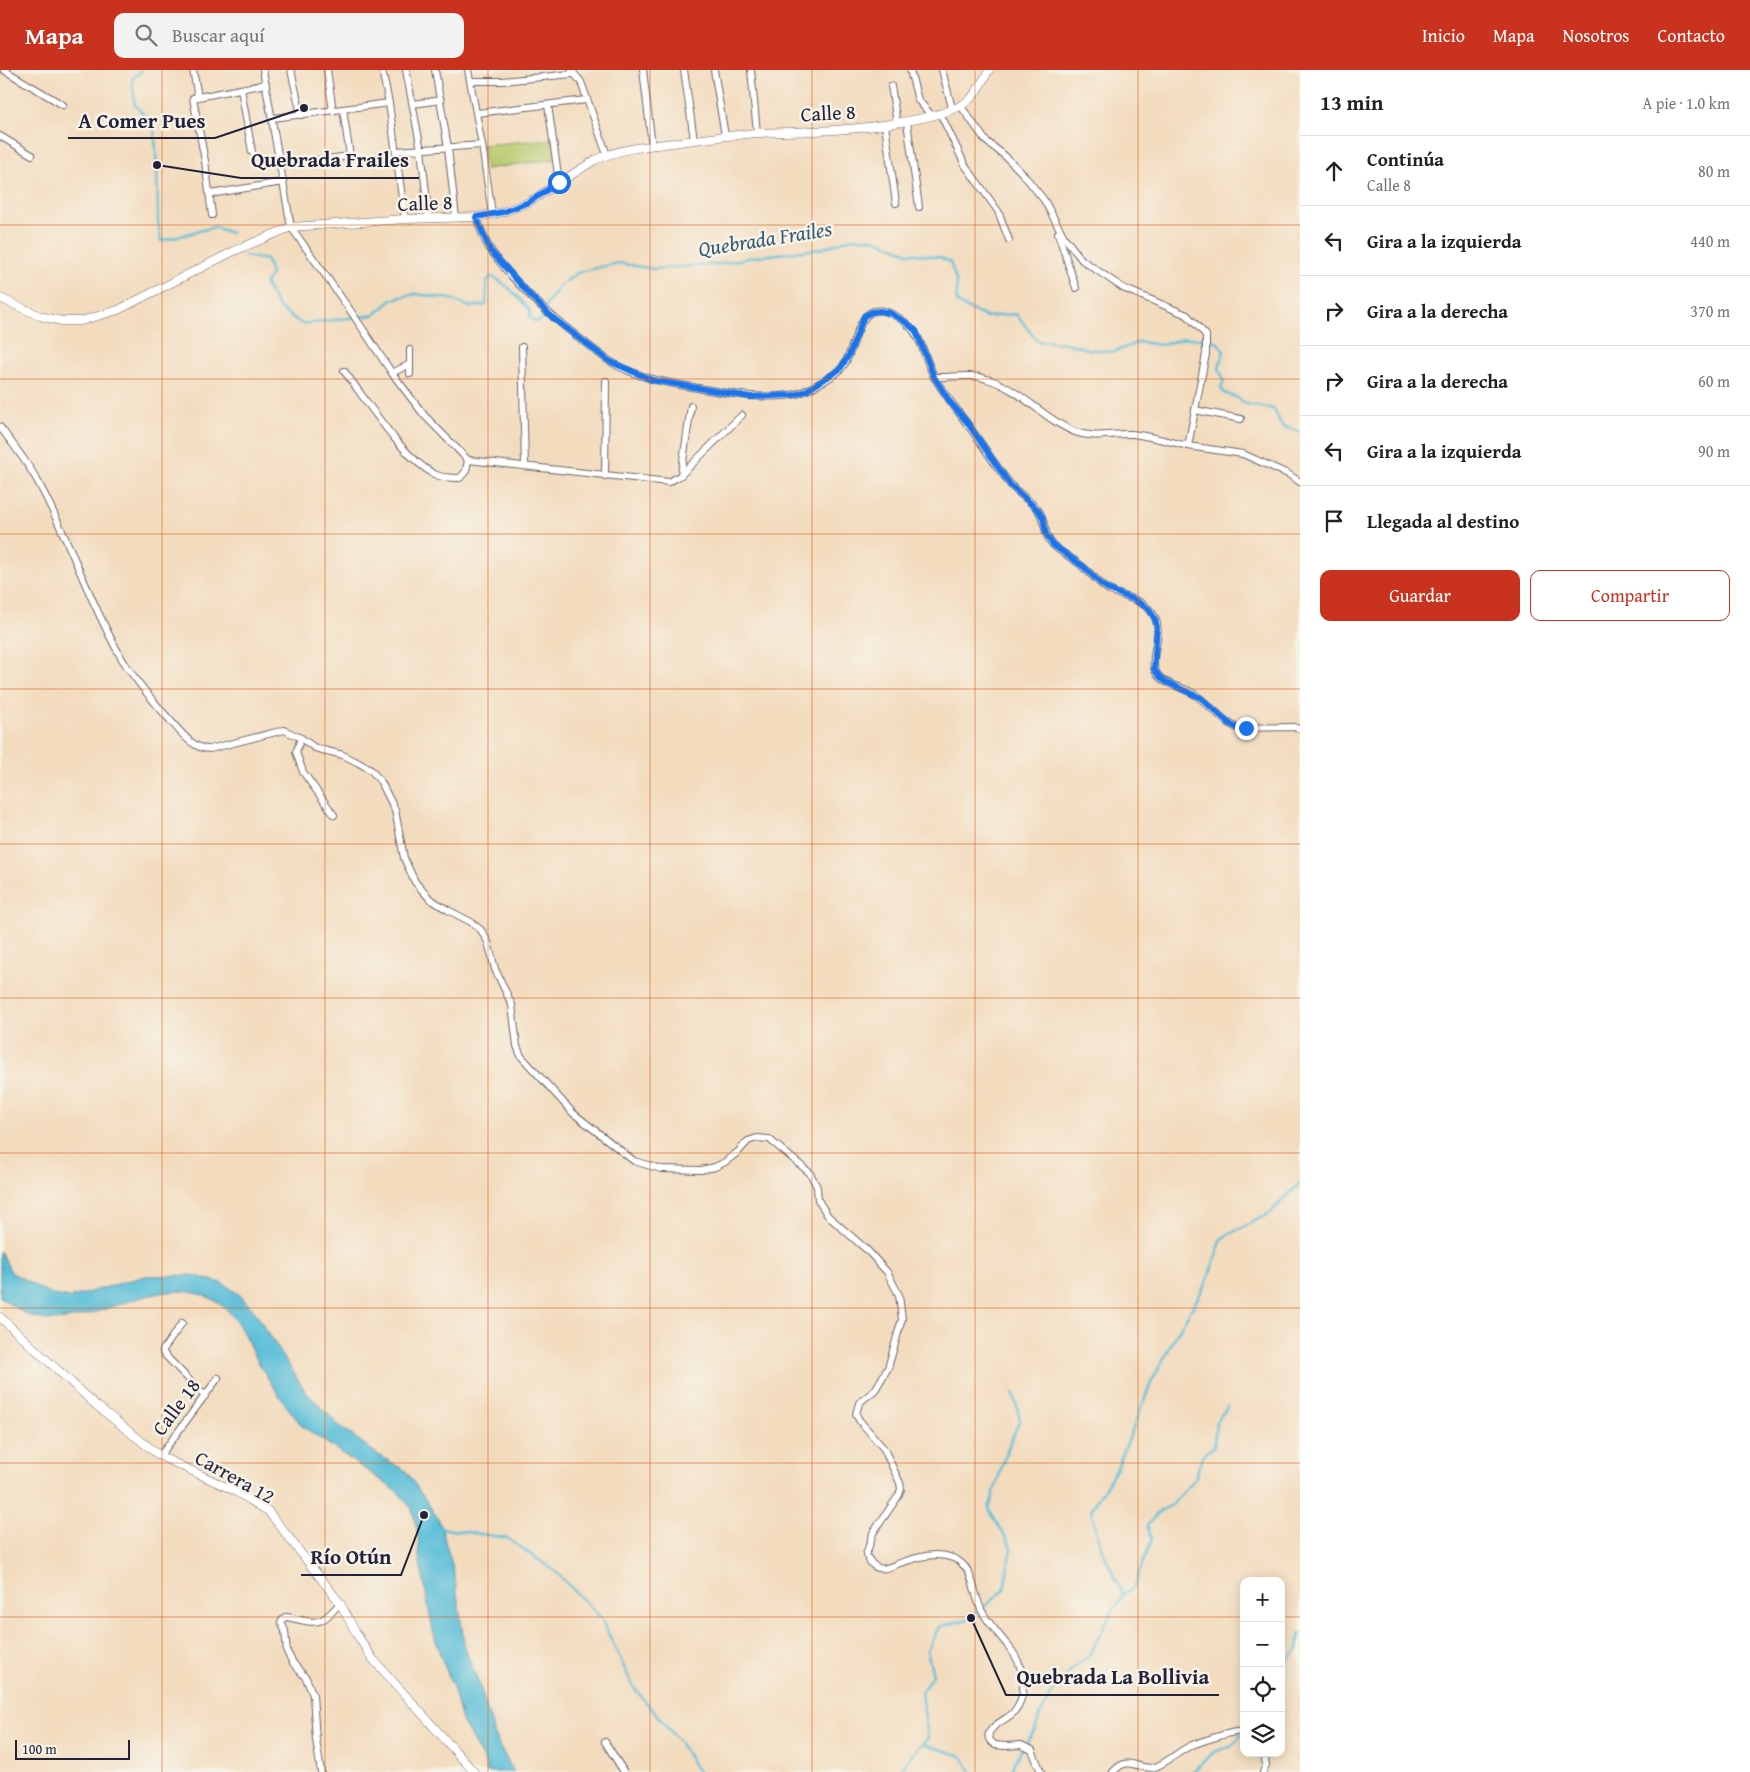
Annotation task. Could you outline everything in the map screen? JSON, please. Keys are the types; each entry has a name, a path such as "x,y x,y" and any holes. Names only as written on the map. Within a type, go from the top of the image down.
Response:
{"street":[{"path":"4,70 63,106"},
{"path":"193,70 198,97"},
{"path":"264,70 291,227 424,415 468,460 669,482 681,475 742,416"},
{"path":"292,70 301,115"},
{"path":"327,70 333,110"},
{"path":"382,70 389,103 405,219"},
{"path":"406,70 421,150 429,218"},
{"path":"435,70 448,148 456,218"},
{"path":"468,70 477,113 492,214"},
{"path":"643,70 652,146"},
{"path":"684,70 694,140"},
{"path":"714,70 725,136"},
{"path":"751,70 757,134"},
{"path":"910,70 918,100 936,115 965,166 998,211 1009,240"},
{"path":"942,70 956,106 986,141 1023,174 1044,200 1064,237 1082,260 1123,288 1187,315 1207,337 1206,354 1188,446"},
{"name":"Calle 8","path":"0,298 40,316 62,321 81,321 118,310 234,251 291,227 405,219 476,217 529,202 606,155 652,146 725,136 907,122 936,115 967,101 976,92 989,70"},
{"path":"470,81 502,81 572,72 580,82 606,155"},
{"path":"212,215 193,98 266,84"},
{"path":"891,86 897,123"},
{"path":"241,89 252,152"},
{"path":"413,104 441,100"},
{"path":"477,113 586,100"},
{"path":"273,118 389,103"},
{"path":"548,105 559,182"},
{"path":"281,165 350,156 343,109"},
{"path":"907,122 919,207"},
{"path":"885,125 896,203"},
{"path":"0,136 32,155"},
{"path":"396,152 482,145"},
{"path":"210,194 283,182"},
{"path":"476,217 490,250 553,318 609,361 652,380 750,397 794,395 806,391 840,369 849,355 864,316 880,311 890,313 907,323 916,331 934,377 950,402 967,422 1011,486 1038,510 1043,518 1046,534 1053,545 1084,567 1101,584 1110,590 1135,600 1149,609 1157,627 1154,669 1159,676 1166,682 1201,698 1237,728 1294,727 1300,729"},
{"path":"1053,217 1076,288"},
{"path":"522,347 525,466"},
{"path":"410,350 410,374"},
{"path":"392,372 410,364"},
{"path":"344,371 413,459 435,475 460,478 466,471 468,460"},
{"path":"934,377 972,376 988,379 1010,389 1062,425 1077,432 1093,436 1133,434 1188,446 1243,454 1288,474 1300,482"},
{"path":"605,476 606,381"},
{"path":"681,475 691,406"},
{"path":"1195,410 1241,419"},
{"path":"0,427 37,478 99,616 123,660 149,696 191,743 204,749 210,749 284,730 301,738 315,748 343,755 371,770 381,782 395,810 404,858 415,882 430,899 472,922 481,930 488,942 495,969 512,1005 517,1046 521,1056 573,1113 634,1162 661,1169 701,1170 715,1167 738,1152 748,1141 757,1138 769,1139 810,1173 817,1187 818,1200 828,1216 867,1250 887,1272 899,1296 902,1319 888,1368 875,1390 859,1403 856,1414 884,1448 901,1489 899,1495 873,1533 866,1555 871,1564 878,1568 887,1568 931,1555 953,1558 962,1563 970,1574 978,1604 1015,1654 1021,1667 1024,1683 1021,1701 1012,1714 994,1726 989,1733 990,1738 992,1742 1000,1746 1021,1745 1032,1750 1041,1772"},
{"path":"301,738 296,752 303,772 334,815"},
{"name":"Carrera 12","path":"0,1317 97,1406 160,1456 235,1491 268,1511 340,1603 372,1658 474,1772"},
{"path":"182,1323 163,1350 163,1353 205,1396"},
{"name":"Calle 18","path":"160,1456 218,1378"},
{"path":"321,1771 316,1740 313,1696 306,1678 293,1663 287,1652 285,1630 281,1622 285,1617 318,1622 329,1617 340,1603"},
{"path":"1113,1772 1119,1765 1125,1763 1152,1768 1163,1764 1189,1746 1240,1732"},
{"path":"605,1742 624,1772"},
{"path":"1263,1772 1266,1765 1265,1757"}],"green space":[{"path":"553,139 556,159 486,169 482,145"}],"water":[{"path":"0,1251 11,1272 50,1294 69,1298 145,1276 192,1275 222,1283 239,1294 255,1312 306,1392 341,1427 377,1454 406,1471 439,1520 454,1572 465,1649 480,1686 497,1742 514,1772 487,1772 485,1763 462,1721 453,1687 433,1631 419,1557 418,1534 412,1509 398,1492 302,1426 270,1382 238,1325 227,1310 201,1294 180,1291 137,1299 71,1318 51,1320 37,1318 17,1309 0,1297"}],"waterway":[{"name":"Quebrada Frailes","path":"142,70 132,79 135,105 154,126 158,221 161,241 214,227 231,233"},
{"name":"Quebrada Frailes","path":"245,256 267,260 271,274 265,284 279,308 302,324 374,315 393,299 415,294 451,299 470,307 486,305 487,280 492,277 503,283 530,310 530,318 536,322 542,319 547,303 561,285 579,272 618,263 654,269 719,264 753,257 820,249 853,238 874,239 908,253 939,257 950,262 956,280 957,303 986,317 1016,314 1037,341 1066,343 1087,349 1114,352 1139,342 1162,345 1185,338 1208,339 1218,343 1224,351 1219,368 1224,381 1221,387 1224,393 1236,397 1246,404 1274,409 1282,426 1300,432"},
{"path":"1012,1772 1014,1762 1035,1730 1050,1696 1070,1671 1089,1656 1123,1595 1101,1547 1091,1510 1117,1468 1151,1383 1207,1282 1222,1238 1270,1213 1300,1183"},
{"path":"899,1772 928,1738 921,1693 933,1674 927,1651 939,1627 971,1618 1004,1590 1011,1547 989,1509 1005,1456 1020,1419 1013,1393"},
{"path":"1123,1594 1134,1587 1152,1539 1147,1525 1160,1511 1172,1505 1195,1479 1203,1454 1214,1447 1216,1422 1228,1406"},
{"path":"439,1528 507,1538 555,1571 601,1618 634,1688 678,1740 698,1772"},
{"path":"1285,1663 1298,1649 1300,1633"},
{"path":"1192,1772 1214,1752 1233,1745 1240,1737"},
{"path":"923,1744 962,1756 972,1772"}],"place":[{"name":"A Comer Pues","path":"304,108"},
{"name":"Quebrada Frailes","path":"157,165"},
{"name":"Río Otún","path":"424,1515"},
{"name":"Quebrada La Bollivia","path":"971,1618"}],"route":[{"path":"559,182 529,202 503,212 476,217 490,250 553,318 609,361 626,370 652,380 750,397 794,395 806,391 840,369 849,355 864,316 872,312 890,313 907,323 916,331 934,377 950,402 967,422 1011,486 1038,510 1043,518 1046,534 1053,545 1084,567 1101,584 1110,590 1135,600 1149,609 1157,627 1154,669 1159,676 1166,682 1201,698 1230,724 1237,728 1246,728"}]}
